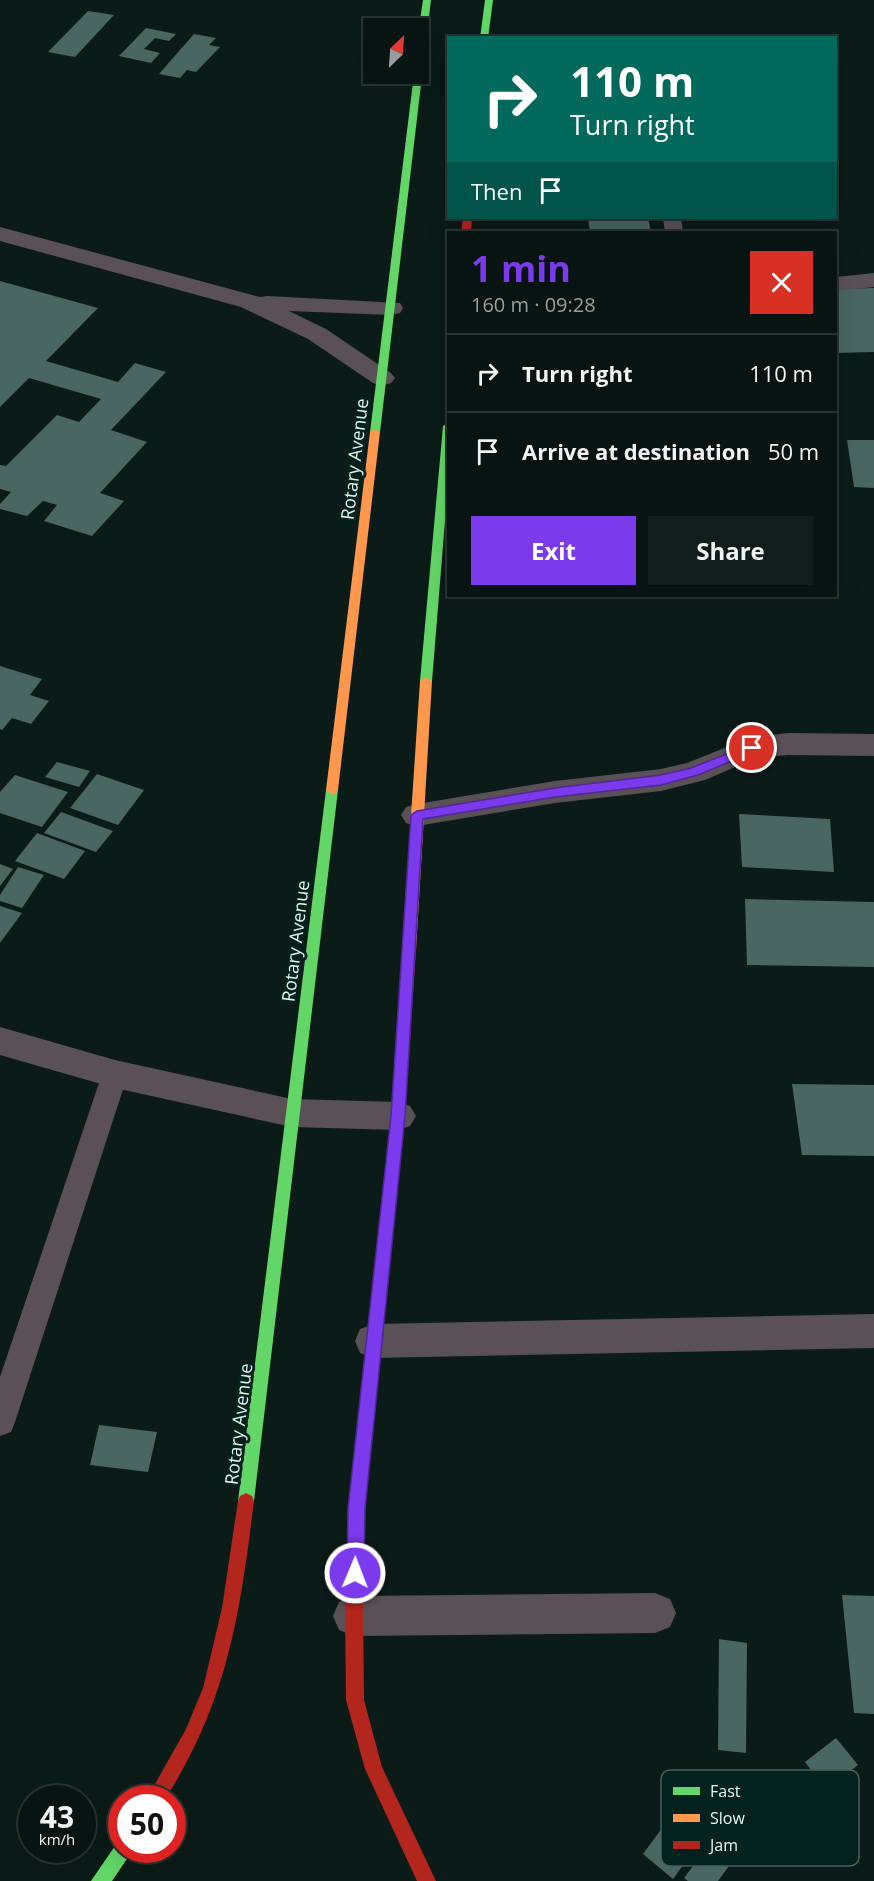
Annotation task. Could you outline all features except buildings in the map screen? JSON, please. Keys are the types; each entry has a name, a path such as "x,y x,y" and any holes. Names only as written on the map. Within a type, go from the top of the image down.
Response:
{"main road":[{"name":"Rotary Avenue","path":"425,18 427,0"},
{"path":"484,36 489,0"},
{"name":"Rotary Avenue","path":"164,1785 178,1763 208,1698 225,1630 248,1491 417,84"},
{"path":"427,1881 374,1769 358,1712 355,1700 354,1616 357,1509 398,1116 428,647 444,531 447,452"},
{"path":"100,1881 114,1863"}],"street":[{"path":"0,234 250,302 317,334 382,378"},
{"path":"837,284 874,280"},
{"path":"250,302 391,308"},
{"path":"417,815 555,792 661,780 694,772 752,748 788,744 874,745"},
{"path":"0,1041 115,1074 292,1113 398,1116"},
{"path":"374,1341 874,1331"},
{"path":"354,1616 655,1613"}],"lane":[{"path":"0,1422 115,1074"}],"traffic: fast":[{"path":"425,18 427,0"},
{"path":"484,36 489,0"},
{"path":"375,432 417,84"},
{"path":"426,681 447,438"},
{"path":"246,1501 332,790"},
{"path":"354,1603 357,1509 389,1200"},
{"path":"100,1881 114,1863"}],"traffic: slow":[{"path":"332,790 375,432"},
{"path":"409,950 426,681"}],"traffic: jam":[{"path":"466,231 467,219"},
{"path":"389,1200 398,1116 409,950"},
{"path":"164,1785 202,1713 219,1661 231,1608 246,1501"},
{"path":"354,1603 355,1700 374,1769 427,1881"}],"route":[{"path":"355,1573 357,1509 398,1116 417,815 555,792 661,780 694,772 752,748"}]}
